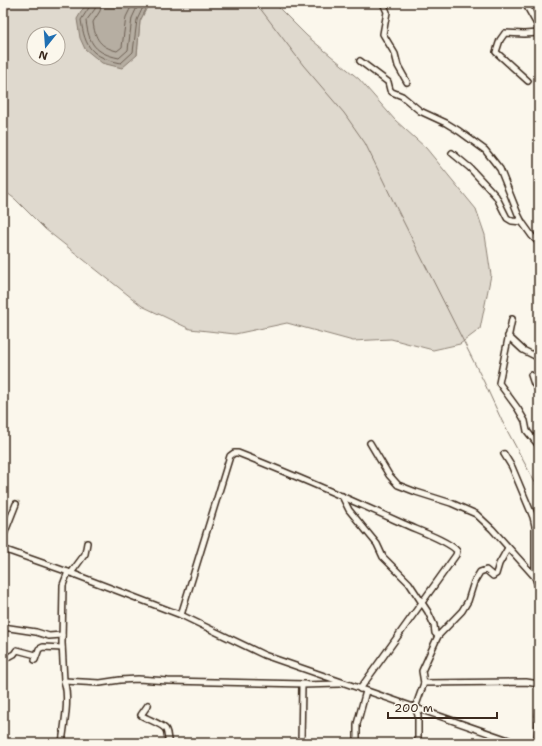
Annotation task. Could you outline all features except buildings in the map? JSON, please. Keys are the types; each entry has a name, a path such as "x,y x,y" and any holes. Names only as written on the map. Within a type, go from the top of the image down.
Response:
{"street":[{"path":"383,3 387,12 383,34 395,54 398,66 407,82"},
{"path":"525,3 539,28"},
{"path":"528,81 496,52 500,40 505,33 539,33"},
{"path":"360,61 388,82 392,92 402,96 420,111 459,131 485,150 500,169 522,222 539,243"},
{"path":"452,153 470,168 496,196 507,218 522,222"},
{"path":"512,319 499,383 518,408 525,421 527,431 539,446"},
{"path":"508,336 523,350 539,358"},
{"path":"531,375 534,384 539,390"},
{"path":"370,443 389,475 398,485 451,503 476,514 486,522 508,548 537,577"},
{"path":"181,615 230,456 234,453 238,453 342,496 451,545 458,551 360,689"},
{"path":"504,454 512,467 533,517 535,526 537,577 539,589"},
{"path":"342,496 349,510 376,544 383,557 406,578 422,602 430,617 435,633 438,636"},
{"path":"3,544 3,537 16,504"},
{"path":"62,743 66,713 62,648 63,585 69,572 85,554 87,543"},
{"path":"418,743 418,715 416,708 424,683 422,671 438,636 462,611 468,600 474,582 480,572 486,570 493,576 496,574 499,564 508,548"},
{"path":"3,549 69,572 181,615 264,655 416,708 499,740 517,743"},
{"path":"3,627 36,632 49,636 62,635"},
{"path":"3,660 18,650 36,657 39,649 43,647 62,648"},
{"path":"64,681 100,683 138,679 168,681 344,684"},
{"path":"424,683 526,682 539,684"},
{"path":"300,743 302,686 305,684"},
{"path":"357,743 357,724 366,691"},
{"path":"148,704 141,715 146,719 163,726 167,731 169,743"},
{"path":"537,743 539,711"}],"shaded area":[{"path":"3,3 88,3 84,7 137,55 140,21 149,3 274,3 307,36 359,79 395,120 426,148 476,209 485,235 491,275 480,329 460,344 433,350 391,339 353,341 287,323 235,334 190,329 142,306 45,229 15,199 3,190"}],"water":[{"path":"88,3 149,3 140,21 137,55 122,68 102,63 85,49 80,38 77,19"}],"waterway":[{"path":"256,3 303,65 344,113 365,143 502,421 539,490"}]}
